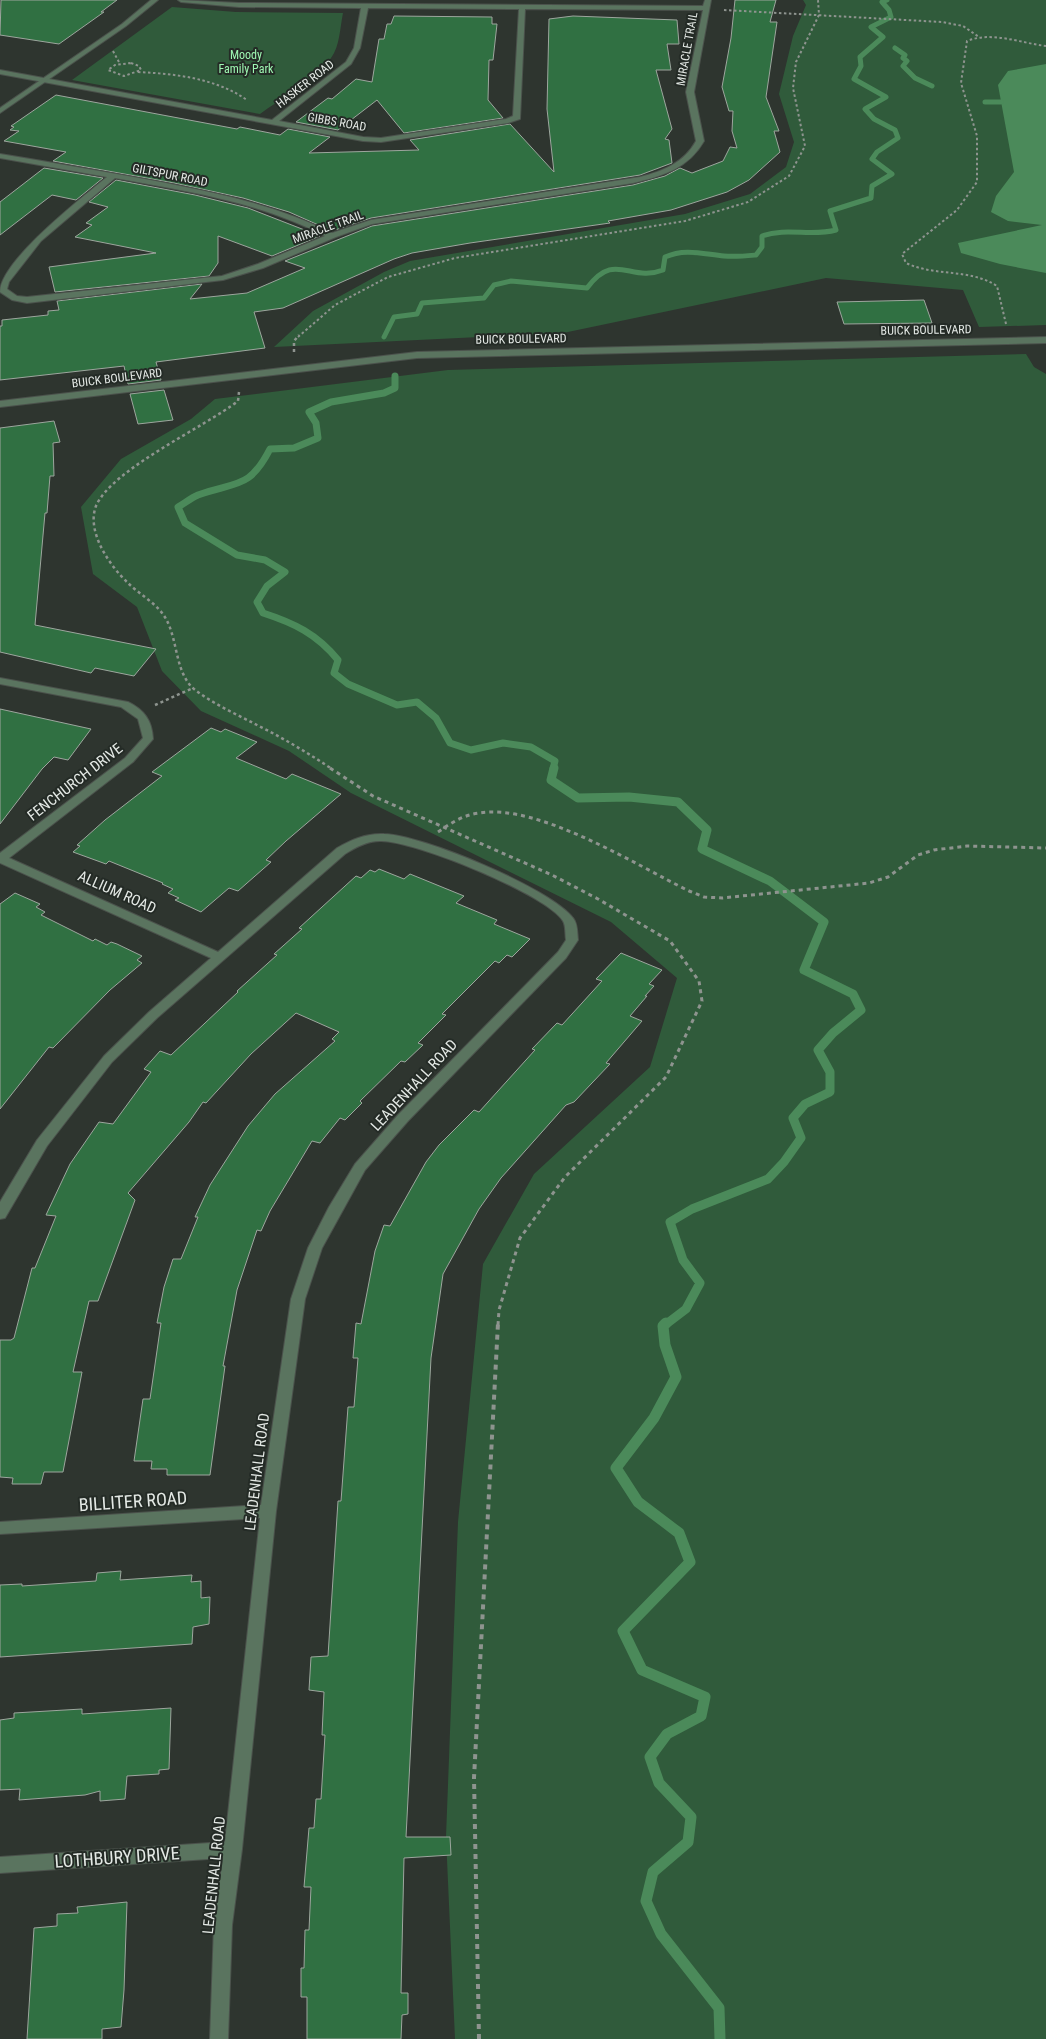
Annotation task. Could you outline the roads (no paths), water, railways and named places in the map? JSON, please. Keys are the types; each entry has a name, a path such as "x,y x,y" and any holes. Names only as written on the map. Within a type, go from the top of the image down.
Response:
{"street":[{"path":"0,111 124,25 155,0"},
{"path":"181,0 238,5 365,6 707,4"},
{"name":"MIRACLE TRAIL","path":"114,175 38,239 5,282 3,290 15,298 27,300 223,278 247,271 330,235 360,225 394,218 633,181 653,176 680,164 692,154 700,141 690,92 707,4"},
{"name":"HASKER ROAD","path":"274,122 349,62 357,48 365,6"},
{"name":"GIBBS ROAD","path":"0,72 371,140 508,121 517,117 522,6"},
{"name":"GILTSPUR ROAD","path":"0,156 114,175 267,207 289,214 330,235"},
{"name":"BUICK BOULEVARD","path":"0,404 417,355 1046,340"},
{"name":"FENCHURCH DRIVE","path":"0,680 124,704 136,709 144,717 148,728 148,739 129,760 1,858"},
{"name":"LEADENHALL ROAD","path":"0,1214 42,1143 96,1072 130,1036 341,851 359,840 388,836 409,841 534,894 557,909 569,921 572,940 562,955 403,1118 360,1167 314,1248 298,1299 268,1511 233,1849 223,1925 220,2039"},
{"name":"ALLIUM ROAD","path":"1,858 220,957"},
{"name":"BILLITER ROAD","path":"0,1528 268,1511"},
{"name":"LOTHBURY DRIVE","path":"0,1865 233,1849"}],"waterway":[{"path":"384,337 394,317 417,314 422,303 484,298 494,285 511,281 587,288 597,277 606,271 615,269 651,273 663,270 665,257 672,254 687,252 728,256 756,255 762,247 762,236 771,233 817,233 836,230 830,211 871,198 872,186 892,174 872,159 877,152 898,138 895,130 874,119 865,109 886,97 854,79 861,66 860,57 883,37 871,27 891,17 889,10 882,2 887,0"},
{"path":"895,48 905,55 903,58 907,61 903,66 915,78 932,86"},
{"path":"985,102 1001,102"},
{"path":"395,376 395,388 384,393 331,402 309,412 316,423 318,438 294,448 270,449 255,472 248,478 198,495 178,507 185,523 237,555 265,560 285,572 267,586 257,602 263,613 295,625 322,643 338,660 334,673 348,684 397,705 417,702 436,718 450,743 471,750 503,743 531,747 555,761 553,769"},
{"path":"554,768 551,780 578,798 629,797 678,802 707,830 702,849 770,881 824,922 804,970 853,994 861,1010 833,1033 818,1050 830,1072 830,1092 805,1104 793,1118 801,1138 784,1162 768,1179 692,1209 670,1222 683,1260 700,1283 686,1309 665,1325"},
{"path":"666,1323 663,1326 665,1345 676,1377 654,1418 616,1468 638,1502 679,1533 690,1562 623,1631 642,1670 705,1697 701,1716 667,1734 650,1757 659,1783 691,1817 688,1842 653,1872 646,1901 661,1934 719,2008 720,2039"}],"park label":[{"name":"Moody Family Park","path":"246,62"}]}
